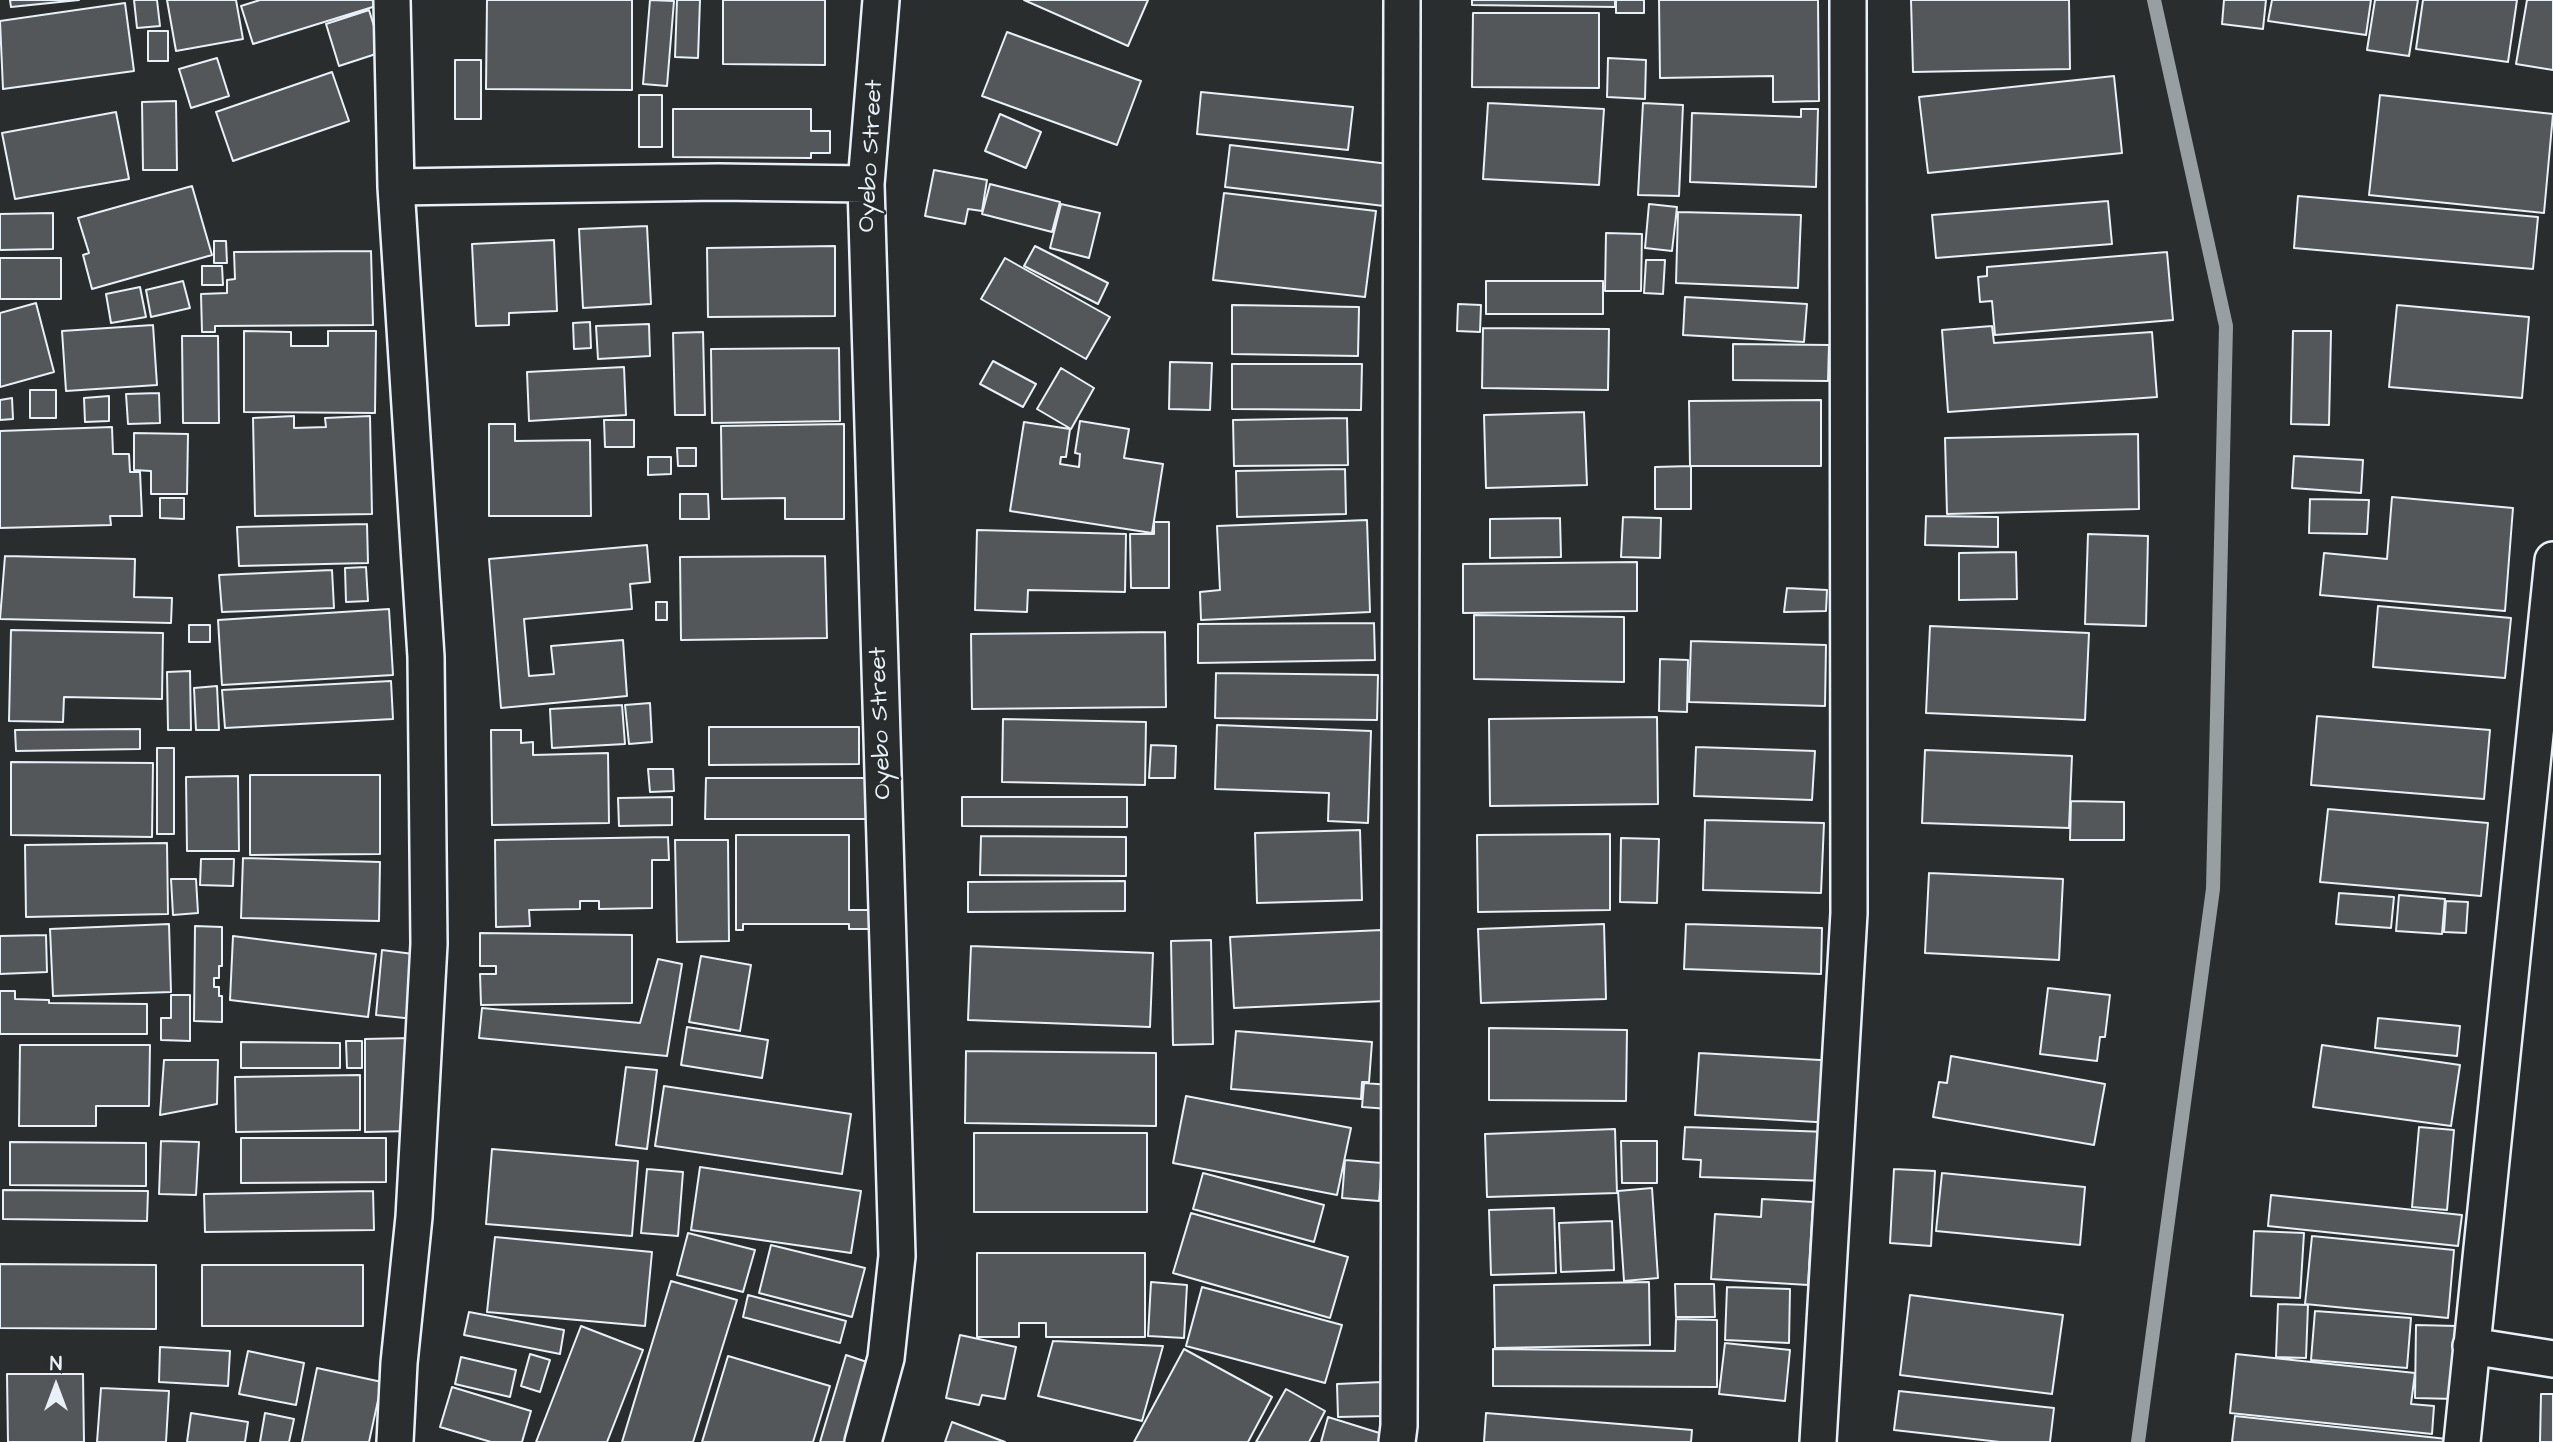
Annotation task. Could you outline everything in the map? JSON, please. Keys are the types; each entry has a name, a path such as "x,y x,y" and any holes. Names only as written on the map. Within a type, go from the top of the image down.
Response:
{"street":[{"path":"392,0 396,187 426,657 429,944 414,1217 399,1363 395,1442"},
{"path":"1396,1442 1399,1426 1402,0"},
{"path":"1818,1442 1849,913 1847,0"},
{"name":"Oyebo Street","path":"863,1442 886,1358 897,1256 866,184 885,6"},
{"path":"396,187 718,181 866,184"},
{"path":"2462,1442 2471,1346 2542,794 2553,560"},
{"path":"2471,1346 2553,1359"}],"building":[{"path":"10,0 79,0 11,7"},
{"path":"134,0 157,0 160,26 137,28"},
{"path":"167,0 236,0 243,39 176,51"},
{"path":"260,0 374,0 376,6 253,44 241,6"},
{"path":"487,0 632,0 632,90 486,89"},
{"path":"650,0 674,1 667,86 643,84"},
{"path":"677,0 700,0 698,58 675,57"},
{"path":"723,0 825,0 825,65 723,64"},
{"path":"1024,0 1148,0 1128,46"},
{"path":"1472,0 1615,0 1615,7 1472,5"},
{"path":"1616,0 1644,0 1644,13 1616,13"},
{"path":"1659,0 1818,0 1819,101 1773,102 1773,76 1660,78"},
{"path":"1911,0 2069,0 2070,69 1913,72"},
{"path":"2224,0 2266,0 2263,29 2222,24"},
{"path":"2272,0 2371,0 2366,35 2268,21"},
{"path":"2375,0 2418,0 2409,56 2367,50"},
{"path":"2423,0 2517,0 2508,62 2416,49"},
{"path":"2527,0 2553,0 2553,70 2516,64"},
{"path":"125,3 134,71 3,89 0,21"},
{"path":"369,10 382,52 339,66 326,24"},
{"path":"1473,13 1599,13 1599,88 1472,87"},
{"path":"148,31 168,31 168,61 148,61"},
{"path":"1007,32 1141,81 1117,145 982,96"},
{"path":"217,58 229,96 191,108 179,69"},
{"path":"1608,58 1646,60 1645,99 1607,97"},
{"path":"455,60 481,60 481,119 455,119"},
{"path":"332,72 349,121 233,161 216,112"},
{"path":"2114,76 2122,153 1928,173 1919,97"},
{"path":"1201,92 1353,107 1348,150 1197,134"},
{"path":"639,95 662,95 662,147 639,147"},
{"path":"2380,95 2553,114 2544,213 2369,195"},
{"path":"176,101 177,170 143,170 142,102"},
{"path":"1488,103 1604,109 1599,185 1483,179"},
{"path":"1643,103 1683,105 1679,196 1638,195"},
{"path":"673,109 811,109 811,131 830,131 830,153 811,153 811,158 673,157"},
{"path":"1801,109 1818,109 1816,187 1690,182 1692,113 1801,117"},
{"path":"116,112 129,179 15,199 2,133"},
{"path":"1000,114 1041,132 1026,168 985,151"},
{"path":"1230,145 1389,164 1384,206 1225,187"},
{"path":"934,170 987,180 982,211 968,209 965,224 925,216"},
{"path":"990,184 1060,202 1052,232 982,214"},
{"path":"192,186 212,255 92,289 83,255 89,253 78,218"},
{"path":"1224,193 1376,211 1365,297 1213,280"},
{"path":"2298,196 2538,217 2533,269 2294,248"},
{"path":"2108,201 2112,244 1936,258 1932,215"},
{"path":"1061,204 1100,213 1089,258 1050,248"},
{"path":"1649,204 1677,207 1672,251 1645,248"},
{"path":"1678,212 1801,215 1798,288 1676,283"},
{"path":"53,213 53,249 0,250 0,214"},
{"path":"647,226 651,304 583,308 579,229"},
{"path":"1606,233 1642,234 1641,291 1605,291"},
{"path":"554,240 557,311 509,313 509,325 476,326 472,244"},
{"path":"214,241 226,241 227,263 214,263"},
{"path":"835,246 835,316 708,317 707,248"},
{"path":"1035,246 1108,283 1098,304 1024,266"},
{"path":"371,251 373,325 215,326 215,332 202,332 201,294 227,293 227,280 235,279 234,252"},
{"path":"2167,252 2173,320 1995,335 1992,301 1980,302 1978,277 1987,276 1987,267"},
{"path":"0,258 61,258 61,299 0,299"},
{"path":"1005,258 1110,317 1086,359 981,299"},
{"path":"1646,260 1665,260 1663,294 1644,293"},
{"path":"202,266 222,266 223,285 202,285"},
{"path":"183,281 190,308 151,317 146,290"},
{"path":"1486,281 1603,281 1603,314 1486,314"},
{"path":"140,287 146,317 111,323 106,294"},
{"path":"1685,297 1807,304 1804,342 1683,335"},
{"path":"36,303 54,372 0,387 0,313"},
{"path":"1458,304 1481,305 1480,332 1457,331"},
{"path":"1232,305 1359,307 1358,356 1232,354"},
{"path":"2397,305 2529,317 2522,398 2389,387"},
{"path":"590,322 591,348 574,349 573,323"},
{"path":"649,324 650,356 598,359 596,326"},
{"path":"153,325 157,385 66,391 62,331"},
{"path":"1992,326 1994,343 2152,332 2157,397 1948,412 1942,330"},
{"path":"1483,328 1609,329 1608,390 1482,388"},
{"path":"244,331 291,332 291,346 328,346 328,331 376,331 375,413 244,412"},
{"path":"2293,331 2331,331 2329,425 2291,424"},
{"path":"703,332 705,415 675,415 673,333"},
{"path":"182,336 218,336 219,423 183,423"},
{"path":"1733,344 1829,345 1828,381 1733,380"},
{"path":"839,348 840,421 712,423 711,349"},
{"path":"993,361 1036,384 1023,407 980,384"},
{"path":"1170,362 1212,363 1210,410 1169,409"},
{"path":"1232,364 1362,364 1361,410 1232,409"},
{"path":"624,367 626,415 529,421 527,372"},
{"path":"1061,368 1094,388 1071,429 1037,409"},
{"path":"30,390 56,390 56,418 30,418"},
{"path":"159,393 160,423 128,424 126,394"},
{"path":"109,396 109,421 85,422 84,398"},
{"path":"12,398 13,419 0,420 0,400"},
{"path":"1821,400 1821,466 1690,466 1689,401"},
{"path":"1584,412 1587,485 1486,488 1484,415"},
{"path":"294,416 294,428 326,427 325,418 370,416 372,514 255,516 253,418"},
{"path":"1347,418 1348,465 1234,466 1233,420"},
{"path":"604,420 634,420 634,447 605,447"},
{"path":"1080,421 1129,429 1124,458 1163,464 1152,533 1010,511 1024,422 1070,429 1066,457 1061,457 1060,464 1079,467 1080,454 1075,453"},
{"path":"489,424 515,424 515,441 590,440 591,516 489,516"},
{"path":"844,424 844,519 785,519 785,498 722,499 721,426"},
{"path":"112,427 113,454 129,454 130,472 140,472 142,516 110,516 111,525 0,528 0,431"},
{"path":"134,433 188,434 187,494 151,494 151,471 134,470"},
{"path":"2138,434 2139,509 1947,514 1945,438"},
{"path":"677,448 696,448 696,466 678,466"},
{"path":"2294,456 2363,460 2361,493 2292,488"},
{"path":"648,457 671,457 671,474 648,475"},
{"path":"1691,466 1691,509 1655,509 1655,467"},
{"path":"1345,469 1346,514 1237,517 1236,471"},
{"path":"680,494 708,494 709,519 680,519"},
{"path":"2392,497 2513,508 2505,611 2320,595 2324,553 2387,559"},
{"path":"160,498 184,498 184,519 160,518"},
{"path":"2310,499 2369,500 2367,534 2309,533"},
{"path":"1926,516 1998,517 1998,547 1925,545"},
{"path":"1623,517 1661,518 1660,558 1621,557"},
{"path":"1560,518 1561,557 1490,558 1490,519"},
{"path":"1367,520 1370,612 1201,620 1200,592 1220,590 1217,526"},
{"path":"1154,522 1169,522 1169,588 1131,588 1130,534 1154,534"},
{"path":"367,524 368,563 239,566 237,527"},
{"path":"977,530 1126,534 1125,592 1028,590 1027,612 975,610"},
{"path":"2088,534 2148,536 2146,626 2085,624"},
{"path":"647,545 650,582 630,584 632,609 524,619 529,676 554,674 551,646 623,640 627,696 501,708 489,559"},
{"path":"2016,552 2017,599 1959,600 1959,553"},
{"path":"5,556 135,559 134,597 172,598 171,623 0,619"},
{"path":"825,556 827,638 681,640 680,557"},
{"path":"1637,562 1637,611 1463,613 1463,564"},
{"path":"366,567 368,601 346,602 345,568"},
{"path":"332,570 334,608 222,612 219,575"},
{"path":"1787,588 1827,590 1826,611 1784,612"},
{"path":"656,602 667,602 667,620 656,620"},
{"path":"2378,606 2511,618 2505,678 2373,667"},
{"path":"389,609 393,675 222,685 218,620"},
{"path":"1474,615 1624,617 1624,682 1474,679"},
{"path":"1374,623 1375,660 1198,663 1198,624"},
{"path":"189,625 210,625 210,642 189,642"},
{"path":"1930,626 2089,633 2085,720 1926,713"},
{"path":"11,630 163,633 162,699 64,697 63,722 9,721"},
{"path":"1165,632 1166,707 972,709 971,634"},
{"path":"1691,641 1826,645 1825,706 1689,702"},
{"path":"1660,659 1688,660 1687,712 1659,711"},
{"path":"190,671 191,730 168,730 167,672"},
{"path":"1216,673 1378,675 1377,720 1215,718"},
{"path":"391,681 393,719 225,728 222,690"},
{"path":"217,686 219,730 196,730 194,688"},
{"path":"650,703 652,742 629,744 625,705"},
{"path":"622,705 625,744 552,748 550,709"},
{"path":"2317,716 2490,730 2484,799 2311,785"},
{"path":"1657,717 1658,804 1490,806 1489,719"},
{"path":"1003,719 1146,722 1145,785 1002,782"},
{"path":"1217,725 1371,731 1368,823 1328,821 1329,793 1215,789"},
{"path":"709,727 859,727 859,764 709,765"},
{"path":"140,729 140,749 16,751 15,730"},
{"path":"491,730 521,730 521,743 533,742 533,755 608,753 609,823 492,825"},
{"path":"1151,745 1176,746 1175,778 1149,778"},
{"path":"1696,747 1815,751 1812,800 1694,796"},
{"path":"157,748 174,748 174,834 157,834"},
{"path":"1925,750 2072,756 2069,828 1922,823"},
{"path":"11,762 153,763 152,837 11,835"},
{"path":"648,769 673,769 674,791 650,792"},
{"path":"250,775 380,775 380,854 250,855"},
{"path":"238,776 239,851 187,851 186,777"},
{"path":"706,778 873,778 873,819 705,819"},
{"path":"672,797 672,825 619,826 618,798"},
{"path":"962,797 1127,797 1127,827 962,826"},
{"path":"2071,801 2124,802 2124,840 2070,840"},
{"path":"2328,809 2488,823 2481,896 2320,882"},
{"path":"1705,820 1824,823 1821,893 1703,890"},
{"path":"1360,830 1362,900 1257,903 1255,833"},
{"path":"1610,834 1610,910 1478,912 1477,835"},
{"path":"736,835 849,835 849,910 874,910 874,929 849,929 849,924 743,924 743,930 736,930"},
{"path":"981,836 1126,837 1126,876 980,875"},
{"path":"668,837 669,860 652,860 652,908 599,909 599,901 580,901 580,909 529,910 530,926 496,927 495,840"},
{"path":"1621,838 1659,839 1657,903 1620,902"},
{"path":"675,840 728,840 729,941 677,942"},
{"path":"167,843 168,914 26,917 25,845"},
{"path":"243,858 380,862 379,921 241,918"},
{"path":"201,859 234,859 233,886 200,885"},
{"path":"1929,873 2063,879 2059,960 1925,953"},
{"path":"171,879 196,879 198,913 173,915"},
{"path":"1125,881 1125,911 968,912 968,882"},
{"path":"2339,893 2394,897 2391,928 2336,924"},
{"path":"2399,895 2445,899 2442,934 2396,931"},
{"path":"2446,901 2468,902 2466,933 2444,932"},
{"path":"169,924 171,992 53,996 50,929"},
{"path":"1604,924 1606,999 1481,1003 1478,929"},
{"path":"1686,924 1822,928 1821,974 1684,969"},
{"path":"195,926 222,927 222,966 219,966 219,978 214,978 214,987 219,987 219,996 222,996 222,1022 194,1021"},
{"path":"1382,930 1385,1001 1234,1008 1230,937"},
{"path":"480,933 632,935 632,1003 481,1005 480,974 496,974 496,966 480,966"},
{"path":"46,935 47,972 0,974 0,936"},
{"path":"233,936 376,954 368,1017 230,1000"},
{"path":"1211,940 1213,1044 1173,1045 1171,941"},
{"path":"971,946 1153,953 1150,1027 968,1020"},
{"path":"382,950 421,955 414,1019 376,1015"},
{"path":"701,956 751,965 740,1031 689,1022"},
{"path":"658,959 682,964 667,1056 479,1038 482,1008 640,1023"},
{"path":"2048,988 2110,995 2105,1037 2100,1037 2097,1061 2040,1054"},
{"path":"0,991 15,991 15,999 49,1000 49,1003 147,1004 147,1034 0,1034"},
{"path":"171,995 190,995 190,1041 161,1040 161,1018 171,1018"},
{"path":"2378,1018 2460,1026 2457,1056 2375,1048"},
{"path":"687,1027 768,1040 762,1078 681,1065"},
{"path":"1489,1028 1627,1030 1626,1101 1489,1100"},
{"path":"1236,1031 1372,1042 1369,1082 1362,1082 1361,1099 1231,1089"},
{"path":"411,1038 411,1131 365,1132 365,1039"},
{"path":"346,1041 362,1041 362,1068 347,1068"},
{"path":"241,1042 340,1043 340,1068 241,1068"},
{"path":"20,1045 150,1045 149,1106 96,1106 96,1126 19,1126"},
{"path":"2322,1045 2460,1065 2451,1126 2313,1107"},
{"path":"966,1051 1156,1053 1156,1126 965,1123"},
{"path":"1699,1053 1837,1061 1833,1123 1695,1115"},
{"path":"1951,1056 2105,1084 2094,1145 1933,1117 1939,1082 1947,1083"},
{"path":"164,1060 218,1060 217,1104 160,1115"},
{"path":"626,1067 657,1070 647,1149 616,1145"},
{"path":"360,1075 360,1130 236,1132 235,1077"},
{"path":"1364,1083 1390,1085 1389,1109 1362,1107"},
{"path":"664,1086 851,1114 842,1174 655,1146"},
{"path":"1186,1096 1351,1128 1337,1195 1173,1163"},
{"path":"1685,1127 1828,1132 1826,1181 1700,1177 1701,1160 1683,1159"},
{"path":"2419,1127 2454,1130 2447,1210 2412,1207"},
{"path":"1615,1129 1617,1193 1487,1197 1485,1134"},
{"path":"974,1133 1147,1133 1147,1212 974,1212"},
{"path":"241,1138 386,1138 386,1182 241,1183"},
{"path":"161,1141 199,1142 196,1195 159,1194"},
{"path":"1621,1141 1657,1141 1657,1183 1622,1183"},
{"path":"10,1142 146,1143 146,1186 10,1185"},
{"path":"492,1149 638,1161 632,1236 486,1224"},
{"path":"1345,1160 1382,1163 1379,1201 1342,1198"},
{"path":"700,1167 861,1191 851,1253 691,1230"},
{"path":"647,1169 683,1172 678,1236 641,1233"},
{"path":"1894,1169 1935,1171 1931,1246 1890,1243"},
{"path":"1203,1173 1324,1205 1314,1242 1193,1209"},
{"path":"1942,1173 2085,1187 2080,1245 1936,1231"},
{"path":"1652,1188 1658,1278 1624,1281 1618,1191"},
{"path":"3,1190 148,1191 147,1221 3,1219"},
{"path":"373,1191 374,1230 205,1232 204,1194"},
{"path":"2271,1195 2462,1215 2458,1246 2268,1226"},
{"path":"1762,1199 1813,1202 1808,1285 1711,1279 1715,1214 1761,1217"},
{"path":"1554,1208 1556,1273 1491,1275 1489,1210"},
{"path":"1191,1213 1348,1257 1330,1318 1173,1273"},
{"path":"1612,1221 1614,1270 1561,1272 1559,1223"},
{"path":"2254,1231 2304,1233 2300,1298 2251,1296"},
{"path":"688,1233 755,1250 743,1292 677,1275"},
{"path":"2312,1236 2454,1250 2448,1318 2305,1304"},
{"path":"495,1237 652,1252 645,1326 487,1312"},
{"path":"771,1245 865,1268 852,1317 759,1293"},
{"path":"977,1253 1145,1253 1145,1337 1046,1337 1046,1323 1019,1323 1019,1337 977,1337"},
{"path":"0,1264 156,1265 156,1329 0,1328"},
{"path":"202,1265 363,1265 363,1326 202,1326"},
{"path":"671,1281 737,1300 693,1442 622,1442"},
{"path":"1151,1282 1187,1285 1184,1338 1148,1336"},
{"path":"1649,1282 1650,1345 1495,1348 1494,1285"},
{"path":"1675,1284 1714,1284 1715,1317 1676,1317"},
{"path":"1202,1287 1342,1325 1325,1383 1186,1346"},
{"path":"1727,1287 1790,1289 1789,1343 1725,1340"},
{"path":"748,1295 846,1321 840,1343 743,1317"},
{"path":"1910,1295 2063,1315 2052,1394 1900,1375"},
{"path":"2278,1304 2308,1305 2306,1358 2276,1357"},
{"path":"2315,1311 2411,1318 2407,1368 2311,1360"},
{"path":"469,1312 564,1330 560,1354 464,1335"},
{"path":"1676,1319 1717,1320 1717,1387 1493,1386 1493,1349 1675,1351"},
{"path":"2416,1325 2457,1326 2456,1399 2415,1398"},
{"path":"581,1326 643,1350 607,1442 536,1442"},
{"path":"960,1335 1016,1347 1005,1399 982,1395 979,1405 946,1398"},
{"path":"1053,1341 1163,1346 1142,1421 1038,1396"},
{"path":"1725,1343 1790,1350 1785,1401 1719,1394"},
{"path":"160,1347 230,1351 228,1386 159,1382"},
{"path":"1184,1349 1272,1397 1248,1442 1134,1442"},
{"path":"248,1351 304,1363 296,1405 239,1394"},
{"path":"530,1354 550,1360 540,1392 521,1386"},
{"path":"2236,1354 2415,1373 2411,1404 2434,1406 2432,1434 2230,1413"},
{"path":"846,1355 876,1365 853,1442 820,1442"},
{"path":"728,1356 830,1386 813,1442 702,1442"},
{"path":"461,1357 516,1370 510,1397 455,1384"},
{"path":"317,1368 382,1382 369,1442 302,1442"},
{"path":"7,1374 83,1374 84,1442 8,1442"},
{"path":"1382,1382 1384,1416 1338,1417 1337,1384"},
{"path":"452,1387 531,1411 522,1442 491,1442 440,1427"},
{"path":"101,1388 169,1391 166,1442 97,1442"},
{"path":"1286,1389 1325,1411 1309,1442 1256,1442"},
{"path":"1899,1391 2054,1408 2050,1442 2000,1442 1894,1430"},
{"path":"2541,1394 2553,1394 2553,1442 2540,1442"},
{"path":"191,1413 248,1422 245,1442 187,1442"},
{"path":"265,1413 294,1419 289,1442 260,1442"},
{"path":"1486,1413 1692,1430 1691,1442 1484,1442"},
{"path":"2235,1416 2447,1439 2447,1442 2232,1442"},
{"path":"1328,1417 1389,1436 1387,1442 1321,1442"},
{"path":"952,1422 1005,1442 945,1442"}],"waterway":[{"path":"2138,1442 2213,889 2226,326 2154,0"}]}
